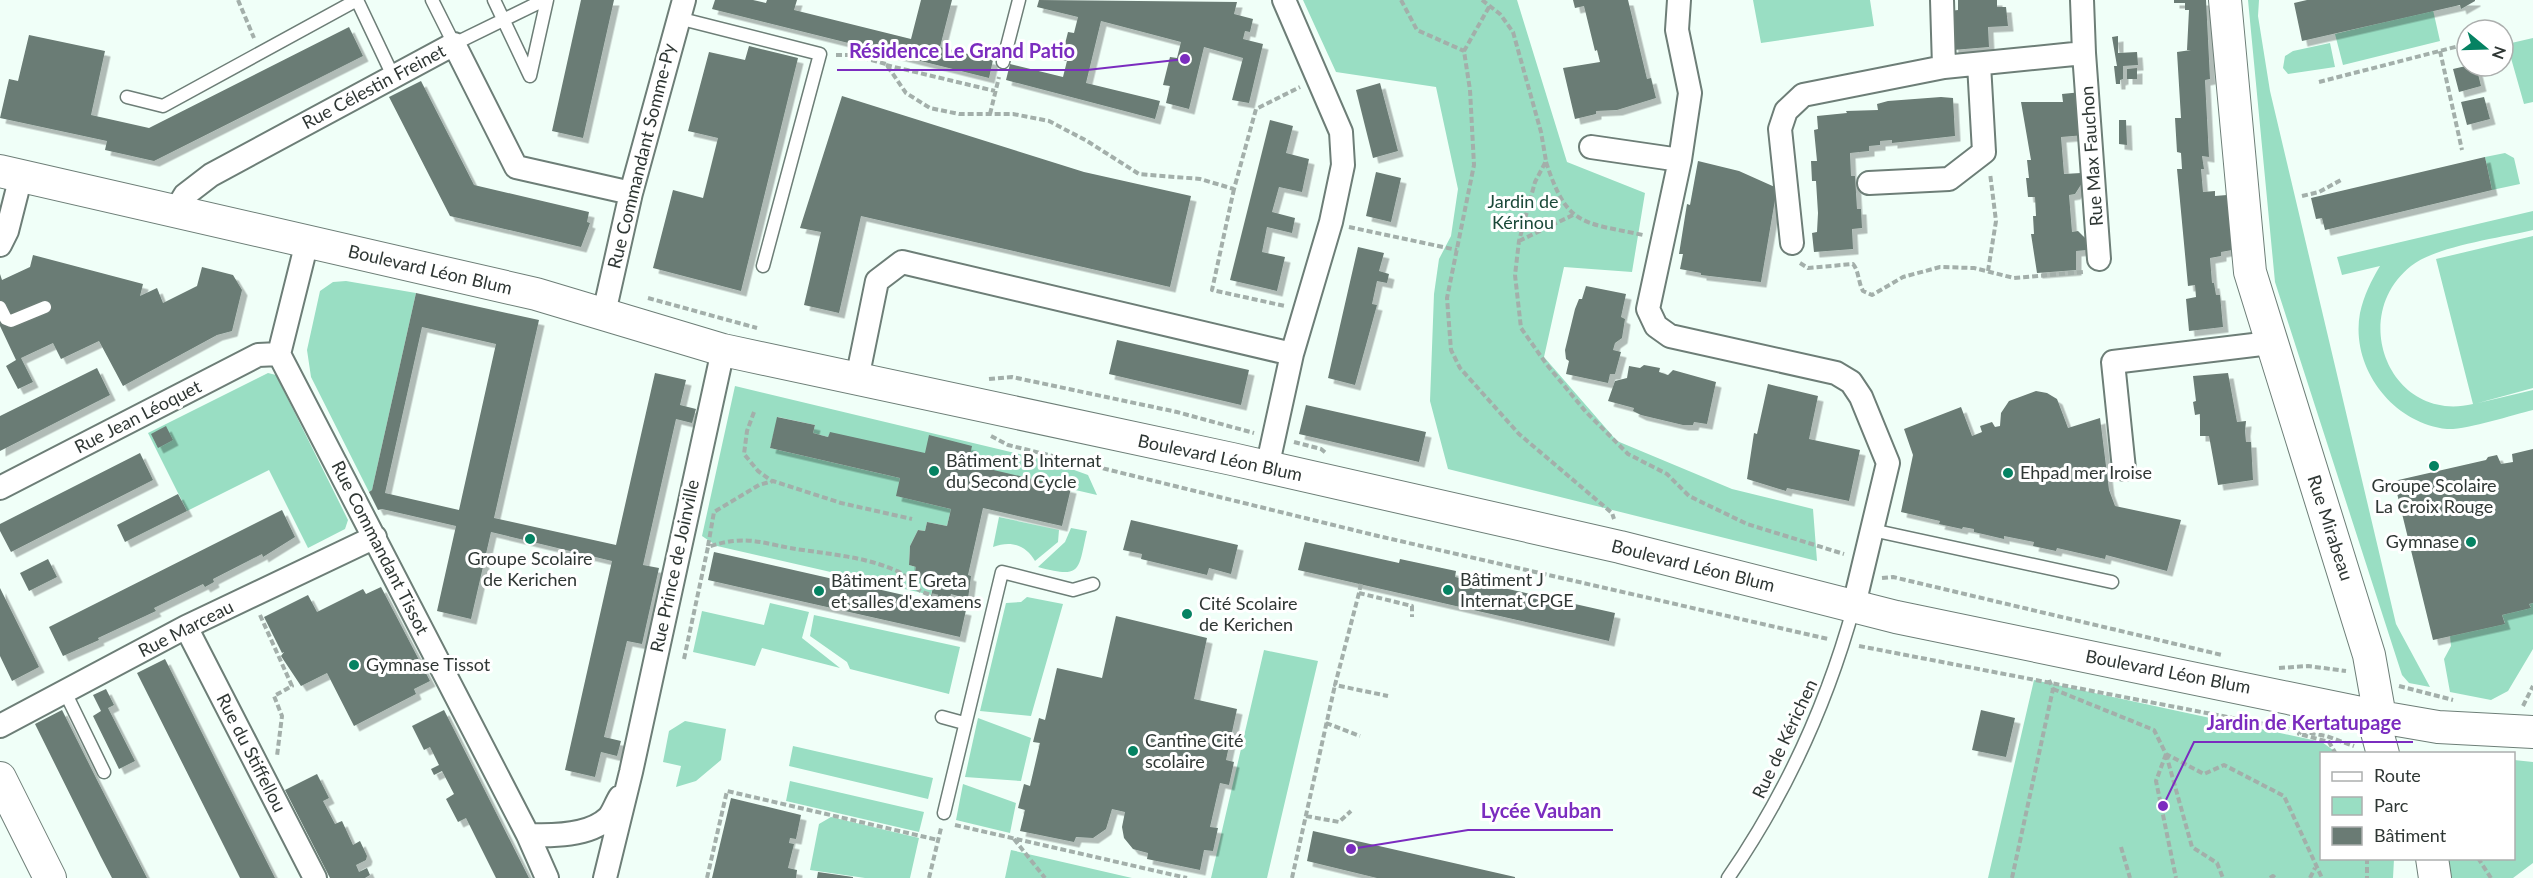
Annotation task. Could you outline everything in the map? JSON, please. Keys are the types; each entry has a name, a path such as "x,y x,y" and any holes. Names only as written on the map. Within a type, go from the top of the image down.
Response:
{"main road":[{"name":"Rue Mirabeau","path":"2225,0 2250,272 2270,343 2369,655 2379,717"},
{"name":"Boulevard Léon Blum","path":"10,174 536,294 723,350 1620,547 1859,583 2055,650 2379,717 2438,727 2533,732"},
{"path":"2379,717 2377,732 2383,752"},
{"path":"2379,717 2397,752"},
{"path":"0,778 50,878"},
{"path":"2415,860 2417,878"},
{"path":"2432,860 2435,878"}],"street":[{"path":"1267,468 1292,354 1331,222 1343,165 1341,132 1284,0"},
{"path":"1679,0 1677,30 1690,93 1680,160 1648,309 1656,326 1670,336 1836,373 1851,382 1861,397 1888,463 1859,583"},
{"path":"1942,0 1944,67"},
{"name":"Rue Max Fauchon","path":"2082,0 2099,259"},
{"name":"Rue Commandant Somme-Py","path":"604,313 631,193 681,9"},
{"name":"Rue Célestin Freinet","path":"174,213 185,195 211,175 454,44 516,167 631,193"},
{"path":"1791,243 1780,129 1786,111 1803,95 1944,67 2084,53"},
{"path":"1869,183 1949,178 1984,152 1980,64"},
{"path":"1592,147 1680,160"},
{"path":"0,245 7,231 10,174"},
{"path":"279,354 307,242"},
{"path":"857,379 877,281 902,262 1292,354"},
{"path":"2124,469 2113,362 2270,343"},
{"name":"Rue Prince de Joinville","path":"605,878 723,350"},
{"name":"Rue Jean Léoquet","path":"0,488 258,356 279,354"},
{"name":"Rue Commandant Tissot","path":"279,354 528,835 547,878"},
{"name":"Rue Marceau","path":"0,726 186,627 375,537"},
{"name":"Rue du Stiffellou","path":"186,627 315,878"},
{"name":"Rue Prince de Joinville","path":"528,835 580,832 608,818 628,783"}],"lane":[{"path":"127,97 163,105 357,0 393,78"},
{"path":"432,0 454,44 546,0"},
{"path":"494,0 530,76 546,0"},
{"path":"1003,62 1019,0"},
{"path":"681,9 820,54 763,266"},
{"path":"0,307 6,319 10,321 45,307"},
{"path":"1872,530 2112,582"},
{"path":"943,818 1002,572 1073,590 1093,584"},
{"name":"Rue de Kérichen","path":"1728,878 1763,828 1819,714 1844,643 1859,583"},
{"path":"65,692 104,772"},
{"path":"942,717 964,723"}],"path":[{"path":"238,0 260,52"},
{"path":"1401,0 1417,30 1464,51"},
{"path":"1482,0 1500,14 1513,32 1541,132 1546,161 1562,204 1573,214 1586,221 1664,239"},
{"path":"1489,7 1464,51 1470,90 1474,165 1447,298 1447,323 1451,350 1460,368 1519,434 1612,513 1620,547"},
{"path":"2319,82 2455,47"},
{"path":"2440,51 2462,150"},
{"path":"820,54 853,55 995,91"},
{"path":"990,114 1003,62"},
{"path":"886,64 906,93 930,108 959,114 1013,114 1049,121 1087,141 1139,174 1200,179 1234,189"},
{"path":"1305,310 1212,290 1234,189 1256,110 1317,78"},
{"path":"1984,152 1992,178 1996,221 1988,271"},
{"path":"1546,161 1535,182 1519,241 1515,275 1521,328 1586,412 1628,454 1667,474 1689,496 1747,524 1838,551 1859,583 1893,577 2232,658"},
{"path":"2302,196 2319,192 2341,180"},
{"path":"1519,241 1573,214"},
{"path":"1331,222 1457,250"},
{"path":"1791,243 1800,264 1808,268 1853,264 1858,269 1858,281 1863,291 1872,295 1903,277 1928,269 1956,267 1988,271 2014,278 2076,275 2092,269 2099,259"},
{"path":"639,295 762,330"},
{"path":"984,379 1012,377 1176,412 1257,434"},
{"path":"754,412 747,431 744,454 758,471 773,481 841,503 912,519"},
{"path":"987,434 1008,446 1378,536 1844,643 2301,731 2355,747 2360,752"},
{"path":"684,659 714,512 759,485 773,481"},
{"path":"708,547 731,539 856,556 900,572 916,588 925,593 976,604"},
{"path":"1292,878 1326,723 1361,584"},
{"path":"1359,593 1412,606 1412,617"},
{"path":"250,597 280,656 292,686 274,696 282,716 280,742 268,786"},
{"path":"2012,878 2053,689 2049,681 2055,650"},
{"path":"2274,668 2308,666 2339,669"},
{"path":"1335,685 1388,696"},
{"path":"2053,689 2154,730 2166,754 2192,847 2217,863 2223,878"},
{"path":"1326,723 1360,736"},
{"path":"2301,731 2299,734 2329,742 2335,752"},
{"path":"2166,754 2204,774 2224,765 2284,796 2322,878"},
{"path":"2166,754 2156,781 2176,878"},
{"path":"706,878 727,791 938,840"},
{"path":"1306,816 1339,822 1350,811"},
{"path":"929,878 943,818 1014,839 1187,878"},
{"path":"1014,839 1045,878"},
{"path":"2121,847 2130,878"},
{"path":"2367,860 2367,878"},
{"path":"2479,860 2491,878"},
{"path":"2310,878 2316,868"},
{"path":"2270,878 2275,878"}],"green space":[{"name":"Jardin de Kérinou","path":"1303,0 1517,0 1567,162 1645,193 1632,272 1564,267 1544,357 1617,441 1732,489 1813,509 1817,561 1448,469 1430,401 1434,294 1439,259 1451,236 1458,189 1436,87 1336,72"},
{"path":"1753,0 1870,0 1874,26 1761,43"},
{"path":"2248,0 2259,0 2258,16 2270,91 2396,624 2430,687 2409,683 2402,675 2275,282"},
{"path":"2433,10 2440,41 2343,65 2335,34"},
{"path":"2533,38 2533,102 2524,104 2515,72 2515,42"},
{"path":"2330,43 2335,67 2288,74 2283,68 2285,56 2293,51"},
{"path":"2505,153 2514,158 2520,184 2492,190 2485,157"},
{"path":"2533,211 2533,230 2452,248 2422,259 2411,266 2392,287 2382,312 2381,337 2387,362 2400,383 2420,398 2444,406 2473,404 2436,259 2533,236 2533,388 2478,403 2533,390 2533,410 2456,429 2427,425 2409,416 2379,389 2362,353 2359,333 2360,313 2368,288 2380,266 2342,275 2337,257"},
{"path":"346,281 416,293 372,490 369,492 311,377 307,350 320,291 333,282"},
{"path":"268,373 276,375 348,520 345,529 308,548 269,470 187,511 148,433"},
{"path":"735,386 1052,462 1088,475 1097,495 830,433 828,437 813,433 815,425 778,417 770,448 900,478 897,496 951,509 947,526 927,522 925,531 918,530 910,546 909,565 916,567 914,577 934,582 931,595 717,546 702,536"},
{"path":"999,517 1059,530 1058,542 1035,561 1027,551 1017,545 1006,544 993,547"},
{"path":"1071,528 1087,531 1082,555 1076,568 1063,572 1038,567 1065,542"},
{"path":"1027,597 1063,604 1031,716 980,711 1006,603 1021,602"},
{"path":"770,603 809,612 802,638 840,668 762,648 755,666 693,652 702,611 764,625"},
{"path":"2533,603 2533,649 2508,691 2491,700 2450,692 2444,659 2451,646 2450,636 2505,623 2502,615 2531,607 2529,604"},
{"path":"814,615 960,647 949,694 850,669 847,662 810,636"},
{"path":"1264,650 1318,661 1267,878 1211,878"},
{"path":"2034,680 2322,742 2336,752 2320,752 2320,860 2394,860 2393,878 1988,878"},
{"path":"978,718 1031,738 1021,781 965,777"},
{"path":"685,721 726,729 721,760 696,781 676,787 681,766 663,762 669,731"},
{"path":"793,746 933,778 928,799 789,766"},
{"path":"2515,760 2533,762 2533,863 2513,878 2444,878 2444,860 2515,860"},
{"path":"790,781 924,812 919,832 786,801"},
{"path":"963,784 1016,803 1010,833 956,820"},
{"path":"831,817 919,838 910,878 865,878 810,870 819,824"},
{"path":"1011,850 1132,878 1005,878"}],"building":[{"path":"581,0 614,0 583,138 552,131"},
{"path":"715,0 753,0 766,3 767,0 797,0 794,10 911,39 921,0 952,0 940,47 993,60 989,78 712,9"},
{"path":"1039,0 1237,2 1234,14 1253,19 1250,32 1245,31 1243,39 1263,44 1249,103 1232,100 1243,58 1204,47 1189,109 1166,103 1170,86 1163,85 1170,57 1177,58 1181,42 1101,21 1086,83 1160,101 1155,119 1006,80 1010,64 1063,77 1067,61 1061,60 1068,32 1074,33 1078,17 1037,7"},
{"path":"1573,0 1628,0 1647,79 1651,78 1656,98 1617,110 1596,111 1596,114 1575,119 1563,68 1600,62 1584,6 1575,8"},
{"path":"1958,0 1997,0 1997,7 2006,7 2008,26 1988,27 1989,47 1953,50 1950,11 1958,10"},
{"path":"2174,0 2206,0 2210,79 2205,80 2209,157 2202,156 2203,192 2215,191 2215,196 2227,195 2232,250 2221,252 2221,256 2210,258 2212,283 2214,283 2216,295 2220,295 2223,327 2189,331 2186,299 2196,297 2195,285 2188,286 2177,169 2182,169 2181,153 2177,152 2175,118 2181,118 2177,52 2191,50 2187,50 2189,10 2185,10 2185,3 2174,3"},
{"path":"2307,0 2475,1 2461,9 2460,5 2302,41 2294,3"},
{"path":"349,27 363,56 154,161 105,150 107,141 0,118 9,79 18,81 29,35 105,51 91,115 149,128"},
{"path":"2118,36 2118,53 2137,52 2138,65 2123,66 2123,79 2120,80 2120,84 2116,84 2114,66 2117,66 2112,37"},
{"path":"749,46 798,58 741,291 653,268 673,190 703,198 718,138 688,131 709,52 745,60"},
{"path":"2137,68 2137,79 2127,79 2127,69"},
{"path":"2455,78 2479,78 2481,86 2459,92"},
{"path":"421,81 474,185 589,212 587,222 590,223 581,247 450,216 389,97"},
{"path":"1380,83 1398,151 1373,158 1356,90"},
{"path":"2082,92 2085,135 2061,137 2064,174 2081,173 2082,183 2075,194 2069,195 2072,232 2078,231 2086,239 2087,250 2076,251 2076,270 2037,273 2031,234 2034,234 2033,216 2036,216 2035,197 2028,197 2027,160 2031,160 2021,102 2063,102 2062,94"},
{"path":"842,96 1084,172 1191,196 1170,287 861,216 839,313 804,305 821,232 800,228"},
{"path":"2484,97 2490,119 2467,125 2461,102"},
{"path":"1953,98 1955,136 1892,143 1892,140 1880,141 1880,145 1869,146 1869,151 1850,153 1851,176 1855,176 1857,209 1861,209 1862,228 1852,229 1853,249 1814,252 1812,233 1817,232 1818,213 1816,181 1812,181 1811,161 1817,161 1814,130 1818,129 1817,116 1847,113 1846,111 1878,110 1877,104 1888,101"},
{"path":"1270,120 1293,126 1286,153 1309,159 1302,192 1279,187 1272,212 1295,218 1292,233 1267,227 1262,252 1285,257 1277,291 1230,280"},
{"path":"2119,120 2126,120 2127,145 2119,144"},
{"path":"2485,157 2492,190 2325,230 2322,218 2316,219 2311,198"},
{"path":"1698,161 1739,171 1777,188 1761,282 1701,275 1701,273 1680,269 1683,254 1679,254 1687,204 1690,205"},
{"path":"1376,172 1401,178 1391,222 1366,216"},
{"path":"1358,247 1384,253 1379,271 1389,274 1387,283 1377,281 1372,304 1377,305 1355,385 1328,378"},
{"path":"33,255 143,284 140,296 157,288 163,303 197,286 202,267 233,275 242,290 232,331 217,335 123,386 99,341 61,359 53,343 21,358 33,382 18,389 6,366 16,360 0,326 0,274 2,280 30,267"},
{"path":"1586,286 1626,294 1621,317 1625,319 1622,338 1615,343 1613,350 1621,352 1615,374 1610,374 1608,383 1566,374 1569,361 1566,359 1565,350 1575,309 1579,299 1582,299"},
{"path":"416,293 539,320 494,518 616,545 655,373 686,380 680,405 696,409 692,423 676,419 643,565 659,568 642,644 627,641 604,737 621,741 617,756 601,752 595,777 565,770 612,561 491,532 471,619 437,611 456,526 378,510 369,492 372,490","holes":["422,327 496,344 459,510 385,493"]},
{"path":"1117,340 1249,370 1241,405 1109,374"},
{"path":"1644,365 1660,368 1659,372 1668,375 1673,370 1716,382 1707,424 1694,422 1693,425 1683,425 1641,415 1633,411 1634,408 1608,401 1615,381 1627,378 1629,366 1640,368"},
{"path":"97,368 110,395 0,451 0,416"},
{"path":"2228,373 2237,422 2246,421 2246,442 2251,442 2253,480 2218,485 2209,436 2200,436 2200,414 2195,415 2193,376"},
{"path":"1768,384 1818,396 1809,439 1860,450 1849,501 1787,488 1786,491 1747,479 1754,433 1757,434"},
{"name":"Ehpad mer Iroise","path":"2036,391 2047,393 2057,399 2068,428 2100,418 2109,490 2115,506 2181,520 2167,571 2106,555 2105,559 2057,548 2056,551 2033,546 2034,542 2004,536 2004,539 1974,532 1974,529 1939,524 1940,521 1901,512 1913,455 1904,429 1961,407 1972,436 1982,432 1980,426 1992,422 1995,427 2000,426 2001,413 2009,401"},
{"path":"1306,405 1426,432 1419,462 1299,434"},
{"path":"777,417 815,425 813,433 828,437 830,432 925,453 929,435 972,446 968,464 1071,488 1062,526 983,508 968,575 971,576 968,599 951,594 948,606 966,610 960,637 708,580 714,552 930,601 934,582 914,577 916,567 909,565 910,546 918,530 925,531 927,522 947,526 951,509 896,496 900,478 770,448"},
{"path":"166,426 173,440 158,448 151,434"},
{"name":"Gymnase","path":"2533,449 2533,603 2529,604 2531,608 2502,615 2505,624 2433,640 2394,481 2486,460 2488,457 2497,455 2501,464 2513,462 2512,454"},
{"path":"140,453 153,480 11,552 0,531 0,524"},
{"path":"178,494 187,511 125,542 117,525"},
{"path":"282,510 295,537 263,557 262,554 213,579 214,582 205,587 203,584 154,608 156,611 63,656 49,627"},
{"path":"1131,520 1238,545 1231,574 1209,568 1207,575 1141,559 1142,554 1123,550"},
{"name":"Bâtiment J Internat CPGE","path":"1305,542 1399,563 1400,559 1456,571 1455,577 1615,613 1609,641 1298,570"},
{"path":"48,559 57,577 29,591 20,573"},
{"name":"Gymnase Tissot","path":"381,587 430,681 414,689 416,694 354,726 327,673 301,686 281,656 284,652 282,653 264,617 308,595 317,612 363,589 366,594"},
{"path":"0,588 39,667 12,681 0,656"},
{"name":"Cantine Cité scolaire","path":"1116,616 1207,638 1194,699 1237,709 1226,760 1234,762 1229,785 1220,783 1210,827 1218,828 1213,851 1204,850 1200,870 1147,859 1148,853 1133,849 1124,838 1122,827 1125,812 1112,809 1106,829 1093,838 1076,837 1074,842 1020,831 1025,810 1018,808 1024,784 1030,786 1040,743 1033,742 1039,718 1045,720 1057,668 1102,678"},
{"path":"165,659 275,878 240,878 137,673"},
{"path":"106,689 114,705 108,708 135,761 119,769 93,716 101,711 93,695"},
{"path":"62,710 147,878 112,878 101,857 35,724"},
{"path":"444,710 529,878 496,878 466,818 458,822 446,799 454,794 442,771 434,775 431,769 439,765 430,747 424,750 412,726"},
{"path":"1981,710 2015,718 2006,757 1972,750"},
{"path":"317,774 329,798 323,801 335,824 342,821 353,845 360,841 367,856 366,860 356,865 359,872 367,868 370,875 365,878 330,878 285,790"},
{"path":"731,798 801,815 796,839 790,838 789,843 794,844 788,868 797,870 796,878 712,878"},
{"path":"1313,831 1515,878 1377,878 1307,861"},
{"path":"818,872 853,877 853,878 817,878"}],"place":[{"name":"Résidence Le Grand Patio","path":"1185,59"},
{"name":"Groupe Scolaire La Croix Rouge","path":"2434,466"},
{"name":"Bâtiment B Internat du Second Cycle","path":"934,471"},
{"name":"Ehpad mer Iroise","path":"2008,473"},
{"name":"Groupe Scolaire de Kerichen","path":"530,539"},
{"name":"Gymnase","path":"2471,542"},
{"name":"Bâtiment J Internat CPGE","path":"1448,590"},
{"name":"Bâtiment E Greta et salles d'examens","path":"819,591"},
{"name":"Cité Scolaire de Kerichen","path":"1187,614"},
{"name":"Gymnase Tissot","path":"354,665"},
{"name":"Cantine Cité scolaire","path":"1133,751"},
{"name":"Jardin de Kertatupage","path":"2163,806"},
{"name":"Lycée Vauban","path":"1351,849"}]}
